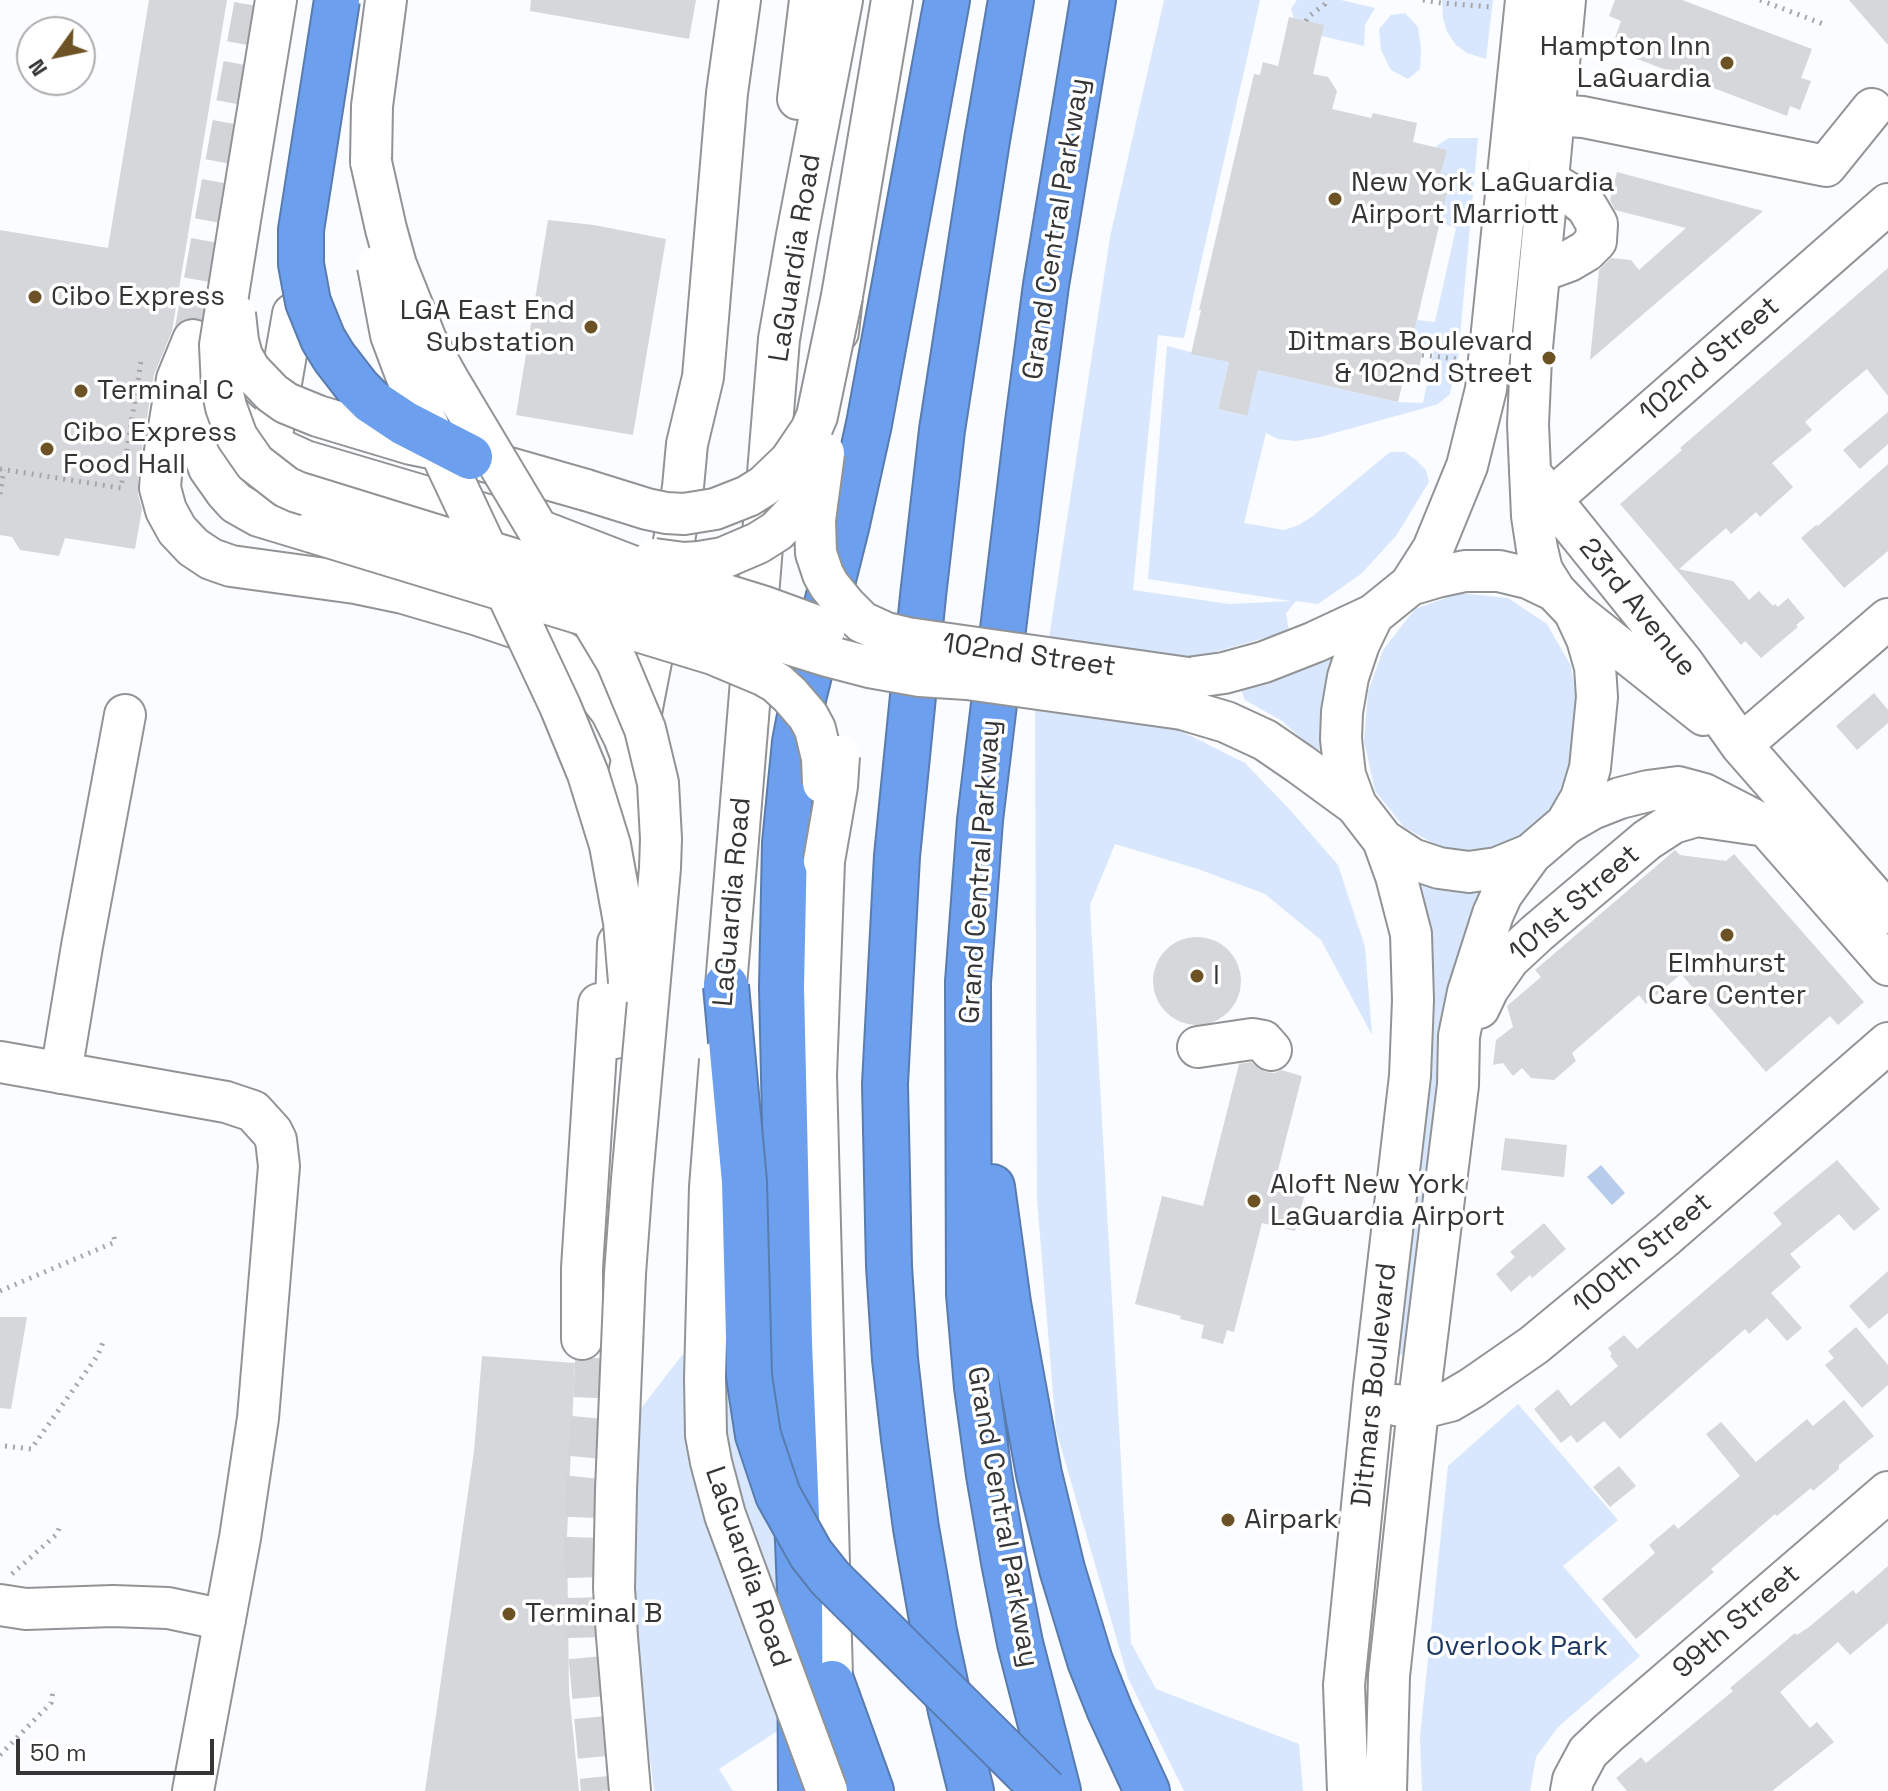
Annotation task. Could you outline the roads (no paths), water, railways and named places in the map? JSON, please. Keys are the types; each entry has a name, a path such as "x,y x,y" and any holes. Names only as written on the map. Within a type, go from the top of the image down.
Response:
{"highway":[{"path":"337,0 302,210 301,264 308,302 334,357 346,375 371,401 404,423 470,457"},
{"path":"801,1791 800,1591 790,1343 782,987 786,828 795,742 804,695 869,424 947,0"},
{"path":"971,1791 934,1631 904,1439 889,1266 885,1084 897,856 942,430 1011,0"},
{"name":"Grand Central Parkway","path":"1058,1791 1020,1643 989,1475 977,1387 969,1294 968,982 980,820 1026,438 1048,272 1093,0"},
{"path":"968,982 1008,1303 1039,1474 1062,1569 1090,1661 1147,1791"},
{"path":"726,986 744,1182 749,1376 758,1435 778,1495 811,1554 830,1578 1045,1791"},
{"path":"832,1683 871,1791"}],"street":[{"path":"276,0 222,324 219,365 226,407 237,437 255,463 297,492 777,641 869,667 920,676 967,679"},
{"path":"386,0 372,106 371,162 376,250 391,335 425,423 560,706 588,774 610,845 624,922 629,982"},
{"path":"582,1339 582,1268 603,937 622,811 672,553 687,444 703,377 727,93 740,0"},
{"path":"779,339 798,95 810,0"},
{"name":"LaGuardia Road","path":"827,1791 725,1515 706,1435 705,1378 710,1187 779,339 842,0"},
{"path":"239,226 234,292 238,341 242,356 260,382 286,403 411,444 470,457 629,505 684,514 733,503 778,474 796,454 811,430 821,401 892,0"},
{"path":"1565,0 1529,398 1538,496 1537,549 1542,570 1587,639 1595,667 1597,697 1590,768 1581,798 1566,824"},
{"path":"1512,4 1486,389 1462,478 1433,549 1410,585 1373,615 1348,677 1341,739 1345,775 1356,805 1383,840 1412,859 1439,868 1469,872 1497,868 1531,854 1566,824 1620,798 1678,787 1704,794 1766,826 1888,965"},
{"path":"1553,115 1583,117 1826,166 1872,109"},
{"path":"371,162 396,265 426,340 617,662 645,729 658,783 660,868 631,1195 616,1490 614,1588 630,1791"},
{"path":"1539,272 1569,261 1596,241 1597,224 1587,207 1548,181"},
{"name":"102nd Street","path":"1538,496 1888,204"},
{"path":"193,340 208,390 223,408 270,445 305,461 541,531 665,561 699,562 723,558 758,543 787,521 810,488 824,453 842,296"},
{"path":"259,516 293,314"},
{"path":"193,340 177,379 160,488 166,510 177,530 193,547 211,559 231,566 379,587 534,634 573,662 611,711 632,758"},
{"path":"193,340 191,406 202,452 226,492 247,510 713,654 777,683 808,716 820,744 824,861"},
{"name":"102nd Street","path":"824,453 815,520 816,553 829,585 862,622 886,633 917,640 1185,693 1226,722 1265,740 1356,805"},
{"name":"23rd Avenue","path":"1538,496 1683,663 1741,745 1888,913"},
{"path":"541,531 629,565 762,606 867,646 967,679"},
{"path":"1410,585 1465,571 1499,571 1528,578 1564,601"},
{"name":"23rd Avenue","path":"1564,601 1741,745"},
{"name":"102nd Street","path":"967,679 1185,693 1224,673 1264,662 1373,615"},
{"path":"1741,745 1888,619"},
{"path":"777,641 814,678 835,725 839,760 837,786 824,861"},
{"path":"61,1073 125,715"},
{"path":"615,1038 622,811"},
{"name":"101st Street","path":"1458,1085 1480,1003 1509,959 1647,840 1673,823 1697,816 1766,826"},
{"name":"Ditmars Boulevard","path":"1348,1791 1344,1685 1372,1402 1410,1076 1413,1000 1411,934 1383,840"},
{"name":"Ditmars Boulevard","path":"1386,1791 1389,1676 1458,1085 1459,1036 1468,992 1502,894 1531,854"},
{"name":"LaGuardia Road","path":"824,861 816,1075 835,1791"},
{"path":"1198,1047 1252,1039 1263,1041 1271,1050"},
{"name":"100th Street","path":"1372,1402 1418,1409 1450,1401 1534,1345 1666,1236 1888,1043"},
{"path":"0,1062 241,1106 253,1111 276,1140 279,1166 258,1418 240,1538 193,1791"},
{"name":"99th Street","path":"1571,1791 1573,1780 1588,1752 1608,1733 1888,1492"},
{"path":"0,1605 26,1609 168,1608 225,1620"}],"tunnel":[{"path":"193,340 255,0"},
{"path":"598,1298 584,1538 587,1640 601,1791"}],"place":[{"name":"Hampton Inn LaGuardia","path":"1727,63"},
{"name":"New York LaGuardia Airport Marriott","path":"1335,199"},
{"name":"Cibo Express","path":"35,297"},
{"name":"LGA East End Substation","path":"591,327"},
{"name":"Ditmars Boulevard & 102nd Street","path":"1549,358"},
{"name":"Terminal C","path":"81,391"},
{"name":"Cibo Express Food Hall","path":"47,449"},
{"name":"Elmhurst Care Center","path":"1727,935"},
{"name":"l","path":"1197,976"},
{"name":"Aloft New York LaGuardia Airport","path":"1254,1201"},
{"name":"Airpark","path":"1228,1520"},
{"name":"Terminal B","path":"509,1614"}],"park label":[{"name":"Overlook Park","path":"1517,1647"}]}
